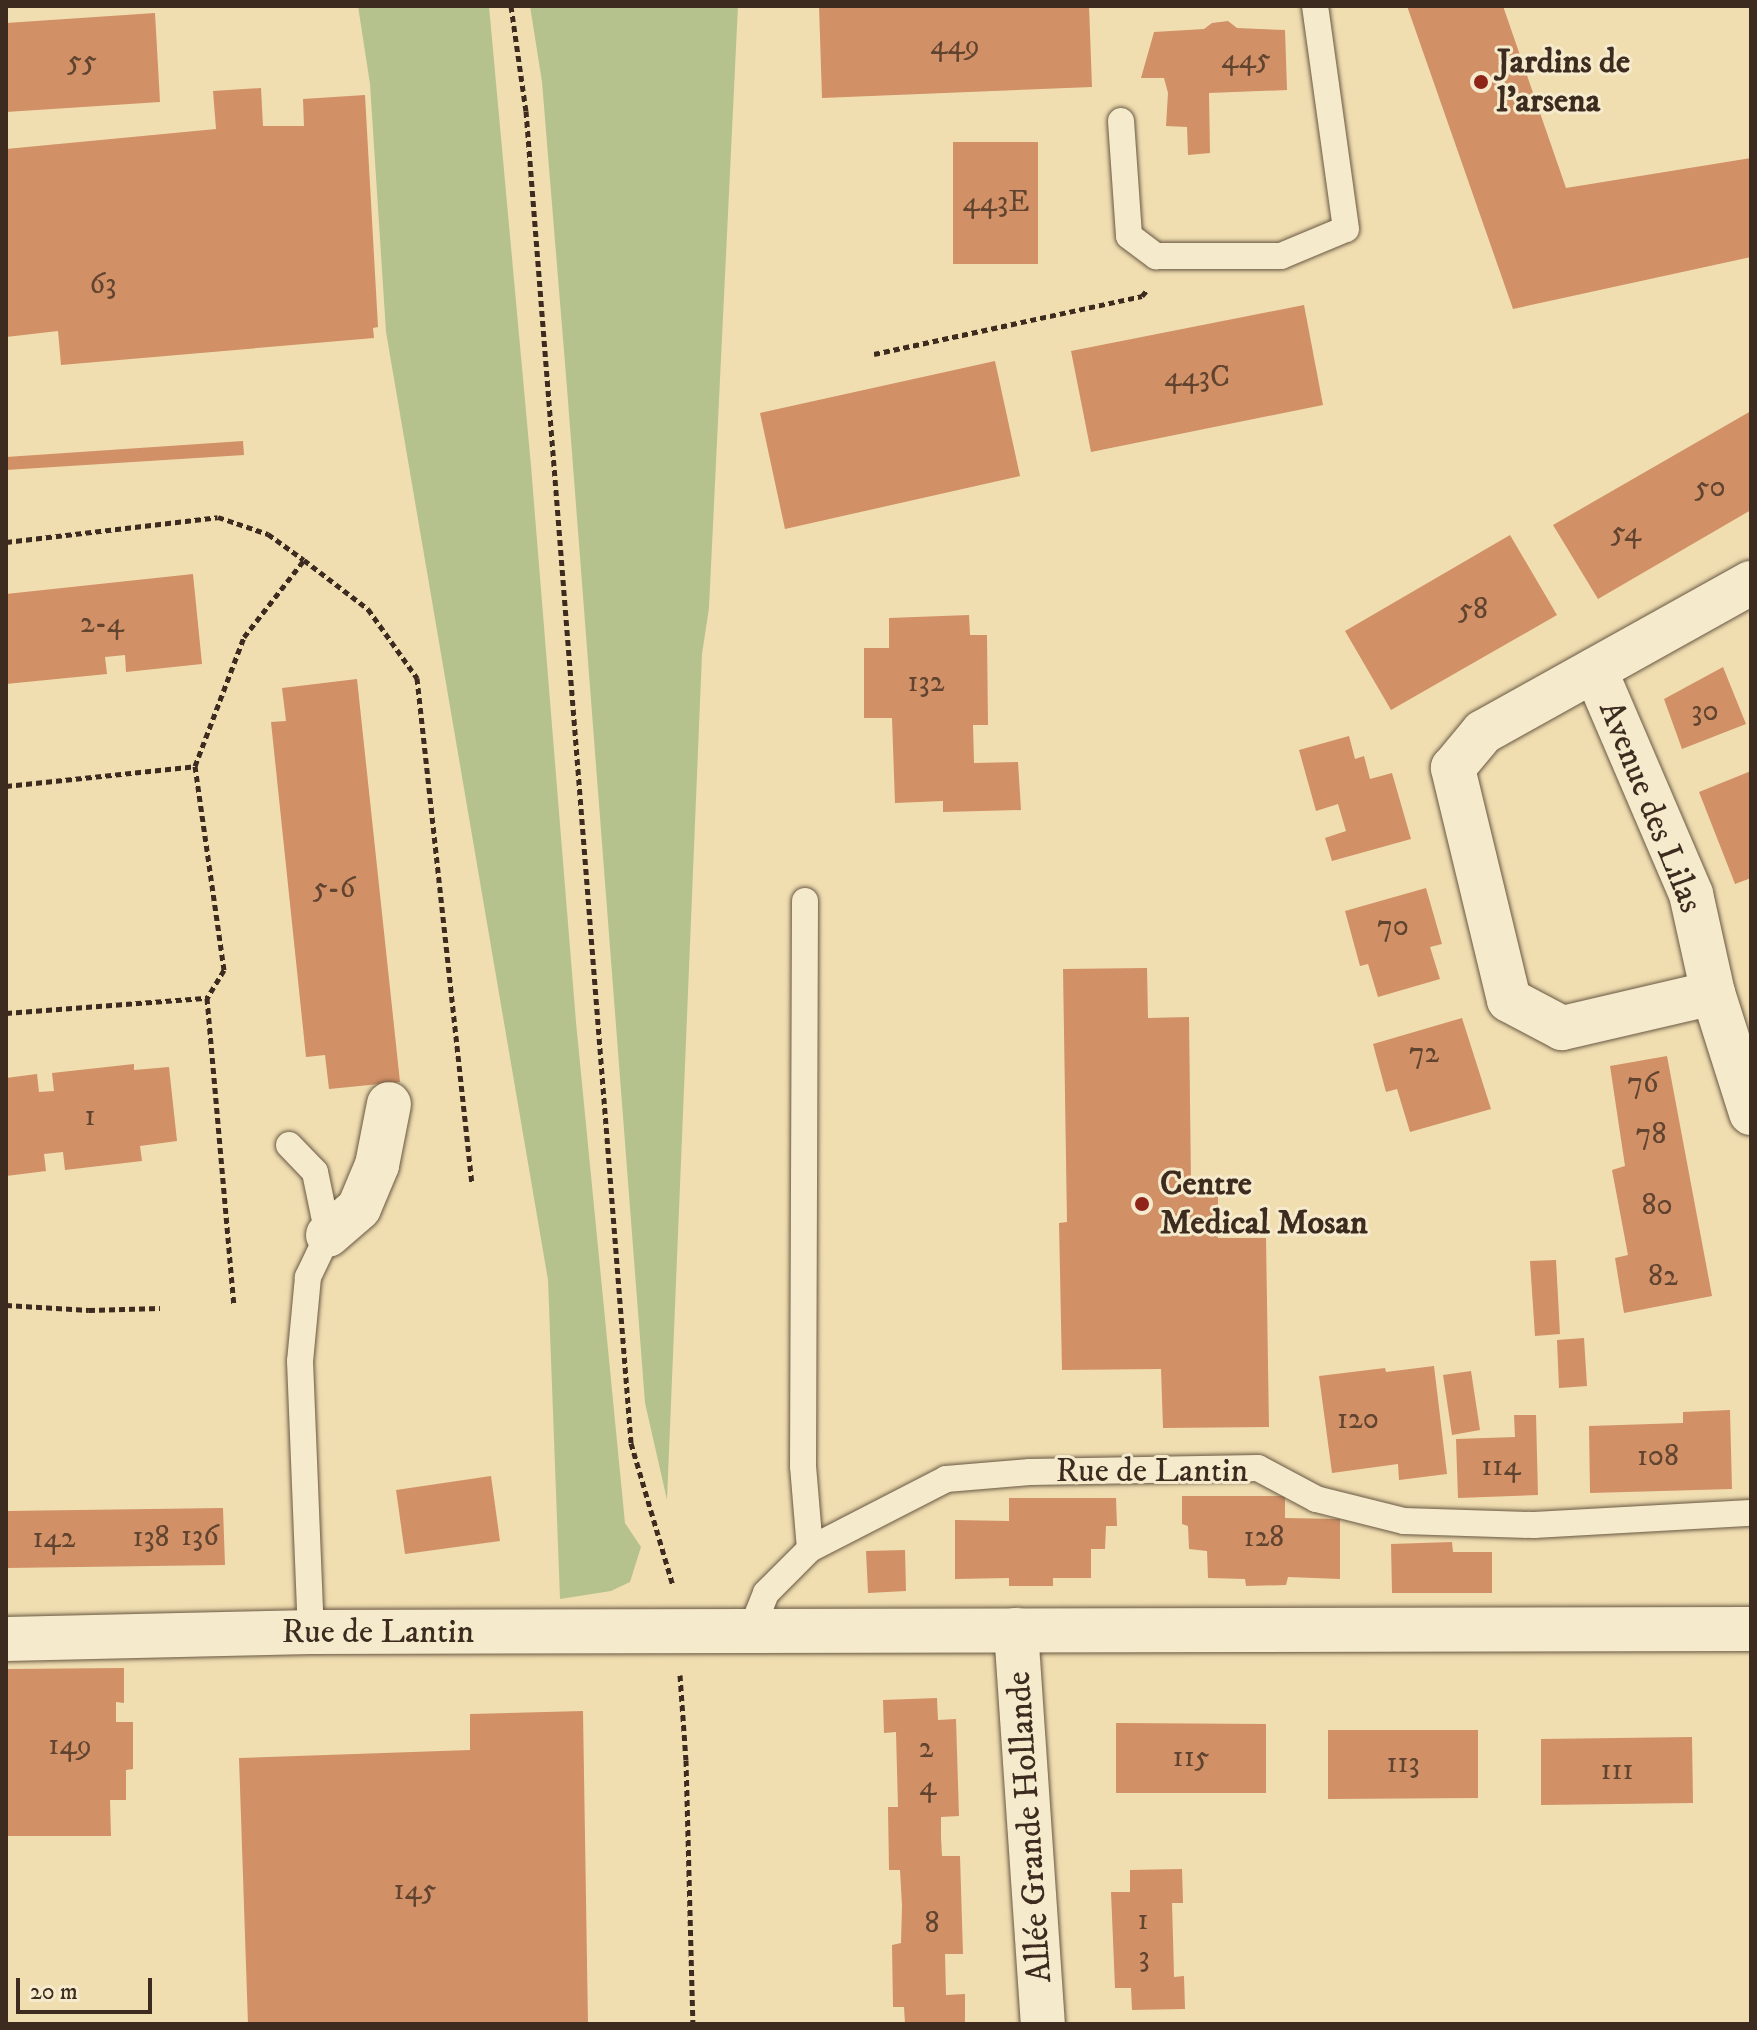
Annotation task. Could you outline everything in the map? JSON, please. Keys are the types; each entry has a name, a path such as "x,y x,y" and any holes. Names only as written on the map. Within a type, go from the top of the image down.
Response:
{"street":[{"name":"Avenue des Lilas","path":"1713,993 1562,1028 1509,1000 1453,768 1483,732 1751,583"},
{"name":"Avenue des Lilas","path":"1595,670 1691,894 1713,993 1751,1113"},
{"path":"328,1235 359,1208 377,1165 389,1104"},
{"name":"Rue de Lantin","path":"6,1639 311,1632 1751,1629"},
{"name":"Allée Grande Hollande","path":"1016,1630 1043,2024"}],"lane":[{"path":"1121,121 1129,236 1156,256 1281,256 1346,229 1315,6"},
{"path":"805,901 803,1466 810,1549"},
{"path":"289,1145 315,1172 328,1235 308,1277 300,1361 311,1632"},
{"name":"Rue de Lantin","path":"750,1633 766,1593 810,1549 946,1479 1030,1472 1258,1468 1316,1499 1404,1521 1534,1525 1751,1513"}],"path":[{"path":"511,6 527,127 631,1443 677,1600 686,1760 693,2024"},
{"path":"874,354 1142,296 1175,256"},
{"path":"6,542 218,517 268,534 368,609 417,678 472,1184"},
{"path":"234,1304 207,998 224,970 195,766 244,637 304,560"},
{"path":"6,786 195,766"},
{"path":"6,1013 207,998"},
{"path":"6,1305 89,1310 160,1308"}],"green space":[{"path":"358,6 489,6 531,466 576,1022 625,1523 641,1547 630,1582 611,1591 560,1599 548,1280 386,332 370,84"},
{"path":"530,6 738,6 709,608 702,654 667,1500 645,1403 542,82"}],"building":[{"path":"819,6 1089,6 1092,87 822,98"},
{"name":"Jardins de l'arsena","path":"1407,6 1503,6 1566,188 1751,158 1751,257 1513,309"},
{"path":"155,13 160,102 6,112 6,23"},
{"path":"1228,21 1237,28 1285,30 1287,90 1209,93 1210,153 1188,155 1187,127 1166,126 1168,93 1164,78 1141,78 1154,32 1204,29 1212,23"},
{"path":"261,88 263,126 304,126 303,99 365,95 378,327 373,328 374,338 61,365 58,331 6,337 6,149 216,129 213,91"},
{"path":"953,142 1038,142 1038,264 953,264"},
{"path":"1304,305 1323,405 1091,452 1071,351"},
{"path":"995,361 1020,476 785,529 760,413"},
{"path":"1751,411 1751,510 1598,599 1553,525"},
{"path":"243,441 244,455 6,470 6,457"},
{"path":"1510,535 1557,615 1391,710 1345,631"},
{"path":"193,574 202,664 126,672 125,655 105,657 107,674 6,684 6,594"},
{"path":"969,615 970,635 987,635 988,725 973,725 974,763 1018,762 1021,810 943,812 943,801 895,803 892,718 864,718 864,648 889,648 889,618"},
{"path":"1723,667 1746,724 1682,749 1664,699"},
{"path":"357,679 400,1082 329,1089 325,1055 306,1057 271,722 286,721 282,688"},
{"path":"1349,736 1355,759 1364,756 1370,779 1392,773 1411,839 1332,861 1325,838 1346,831 1338,804 1316,811 1299,750"},
{"path":"1751,771 1751,878 1735,884 1699,792"},
{"path":"1426,888 1442,944 1430,947 1440,979 1378,997 1368,964 1360,966 1345,911"},
{"name":"Centre Medical Mosan","path":"1147,968 1148,1018 1189,1017 1191,1185 1218,1185 1218,1238 1266,1238 1269,1427 1163,1428 1161,1369 1062,1370 1059,1223 1067,1222 1063,969"},
{"path":"1462,1018 1491,1109 1410,1132 1397,1089 1386,1092 1373,1044"},
{"path":"1667,1056 1712,1296 1624,1313 1615,1258 1628,1255 1612,1170 1625,1166 1610,1066"},
{"path":"134,1064 134,1070 169,1067 177,1141 140,1146 142,1161 65,1170 63,1152 44,1154 46,1171 6,1176 6,1078 37,1074 39,1092 54,1091 52,1073"},
{"path":"1556,1260 1560,1334 1535,1336 1530,1261"},
{"path":"1584,1338 1587,1386 1559,1388 1557,1340"},
{"path":"1434,1366 1447,1474 1399,1480 1398,1464 1332,1473 1319,1376"},
{"path":"1471,1371 1480,1430 1452,1435 1443,1375"},
{"path":"1730,1410 1732,1489 1590,1493 1589,1426 1683,1423 1683,1412"},
{"path":"1514,1415 1536,1415 1538,1495 1458,1498 1456,1439 1515,1437"},
{"path":"491,1476 500,1541 405,1554 396,1490"},
{"path":"1182,1496 1285,1496 1285,1518 1340,1519 1340,1579 1288,1577 1286,1585 1246,1586 1245,1579 1208,1578 1207,1551 1189,1549 1188,1526 1182,1524"},
{"path":"1009,1498 1116,1498 1117,1526 1106,1526 1105,1549 1091,1549 1091,1578 1053,1578 1053,1586 1009,1586 1009,1578 955,1579 955,1520 1009,1521"},
{"path":"223,1508 225,1565 6,1568 6,1511"},
{"path":"1452,1542 1453,1552 1492,1552 1492,1593 1392,1593 1391,1544"},
{"path":"905,1550 906,1591 868,1593 866,1551"},
{"path":"124,1668 124,1703 116,1702 116,1722 133,1722 133,1769 126,1770 126,1800 110,1800 111,1836 6,1836 6,1669"},
{"path":"937,1698 938,1720 956,1719 959,1816 941,1817 941,1837 942,1856 960,1856 963,1954 945,1954 946,1995 965,1994 965,2024 905,2024 904,2007 893,2007 892,1945 901,1943 902,1906 900,1870 889,1870 888,1807 898,1807 896,1732 884,1733 883,1700"},
{"path":"583,1711 588,2024 248,2024 239,1758 470,1750 470,1714"},
{"path":"1116,1723 1266,1724 1266,1793 1116,1793"},
{"path":"1328,1730 1478,1730 1478,1798 1328,1799"},
{"path":"1692,1737 1693,1803 1541,1805 1541,1739"},
{"path":"1182,1869 1183,1903 1172,1903 1174,1977 1184,1976 1185,2009 1132,2010 1131,1988 1115,1988 1111,1892 1130,1892 1130,1870"}],"place":[{"name":"Jardins de l'arsena","path":"1481,82"},
{"name":"Centre Medical Mosan","path":"1142,1204"}]}
